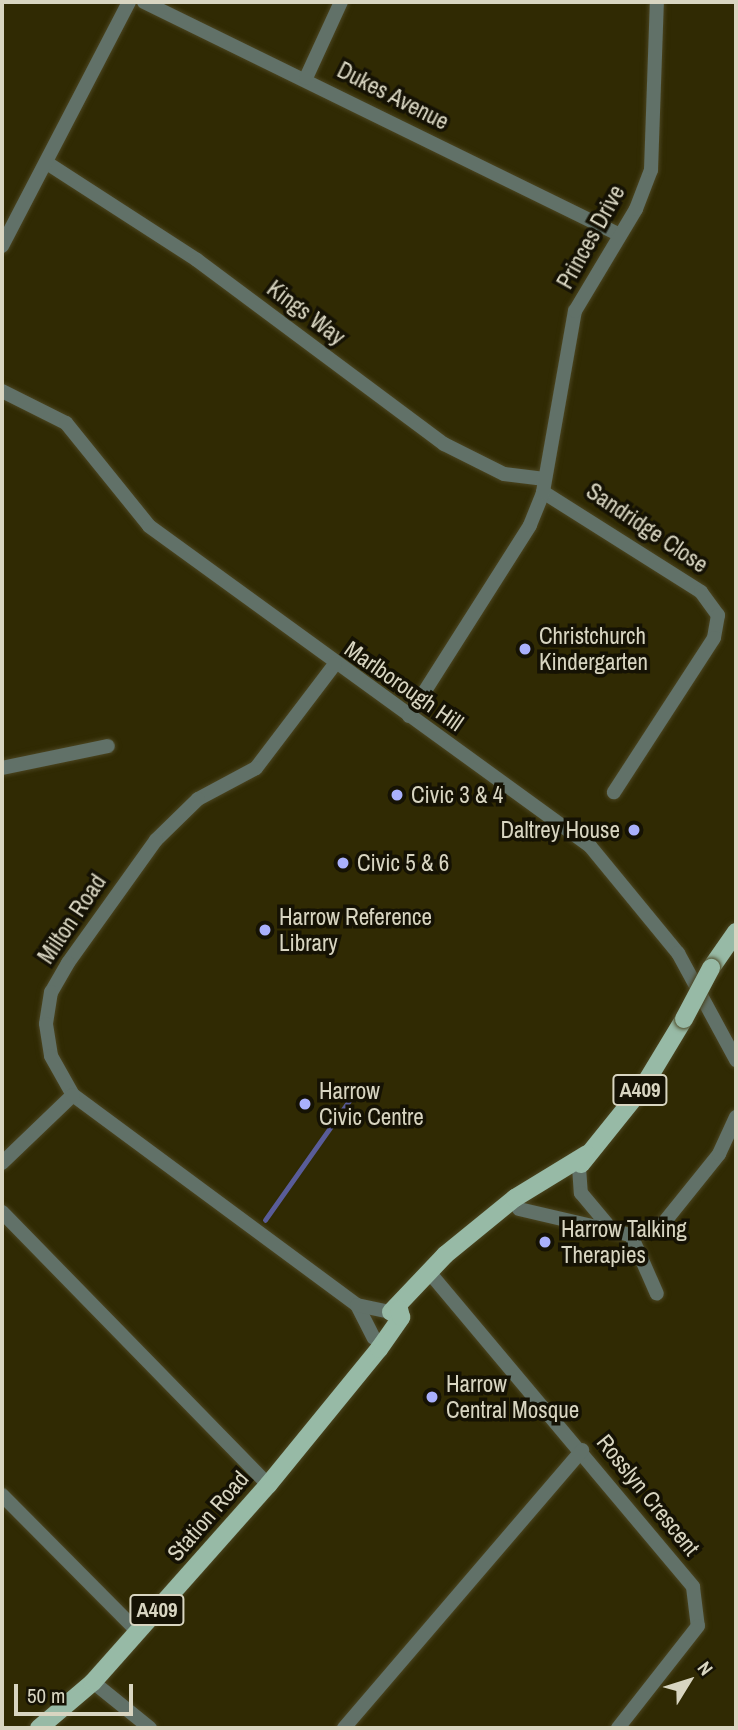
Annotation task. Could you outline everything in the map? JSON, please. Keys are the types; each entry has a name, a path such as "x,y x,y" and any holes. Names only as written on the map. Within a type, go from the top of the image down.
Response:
{"main road":[{"name":"A409","path":"583,1161 643,1087 711,968 736,932"},
{"name":"Station Road","path":"494,1220 519,1209 583,1161"},
{"name":"Station Road","path":"39,1728 93,1682 268,1485 372,1345 394,1329 395,1311 429,1272 563,1164 583,1161"}],"street":[{"path":"2,246 129,2"},
{"name":"Dukes Avenue","path":"144,2 306,78 620,235"},
{"path":"306,78 341,2"},
{"name":"Princes Drive","path":"409,716 530,525 544,486 575,311 620,235 651,170 657,2"},
{"name":"Kings Way","path":"47,163 197,260 444,444 504,474 544,486"},
{"name":"Marlborough Hill","path":"2,391 66,423 149,526 599,855 678,954 736,1060"},
{"name":"Sandridge Close","path":"544,486 701,592 718,615 715,638 614,792"},
{"name":"Milton Road","path":"335,664 256,768 177,815 68,963 51,992 46,1024 51,1056 73,1095 110,1129 357,1305 395,1311"},
{"path":"2,768 108,746"},
{"path":"2,1163 73,1095"},
{"path":"519,1209 612,1227 631,1234 662,1225 677,1212 719,1154 736,1117"},
{"path":"583,1161 588,1207 612,1227"},
{"path":"2,1212 268,1485"},
{"path":"631,1234 657,1294"},
{"name":"Rosslyn Crescent","path":"429,1272 678,1566 698,1602 698,1626 682,1651 618,1728"},
{"name":"Milton Road","path":"357,1305 372,1345"},
{"path":"344,1728 582,1450"},
{"path":"2,1495 138,1632"},
{"path":"93,1682 150,1728"}],"waterway":[{"path":"265,1220 354,1094"}],"place":[{"name":"Christchurch Kindergarten","path":"525,649"},
{"name":"Civic 3 & 4","path":"397,795"},
{"name":"Daltrey House","path":"634,830"},
{"name":"Civic 5 & 6","path":"343,863"},
{"name":"Harrow Reference Library","path":"265,930"},
{"name":"Harrow Civic Centre","path":"305,1104"},
{"name":"Harrow Talking Therapies","path":"545,1242"},
{"name":"Harrow Central Mosque","path":"432,1397"}]}
